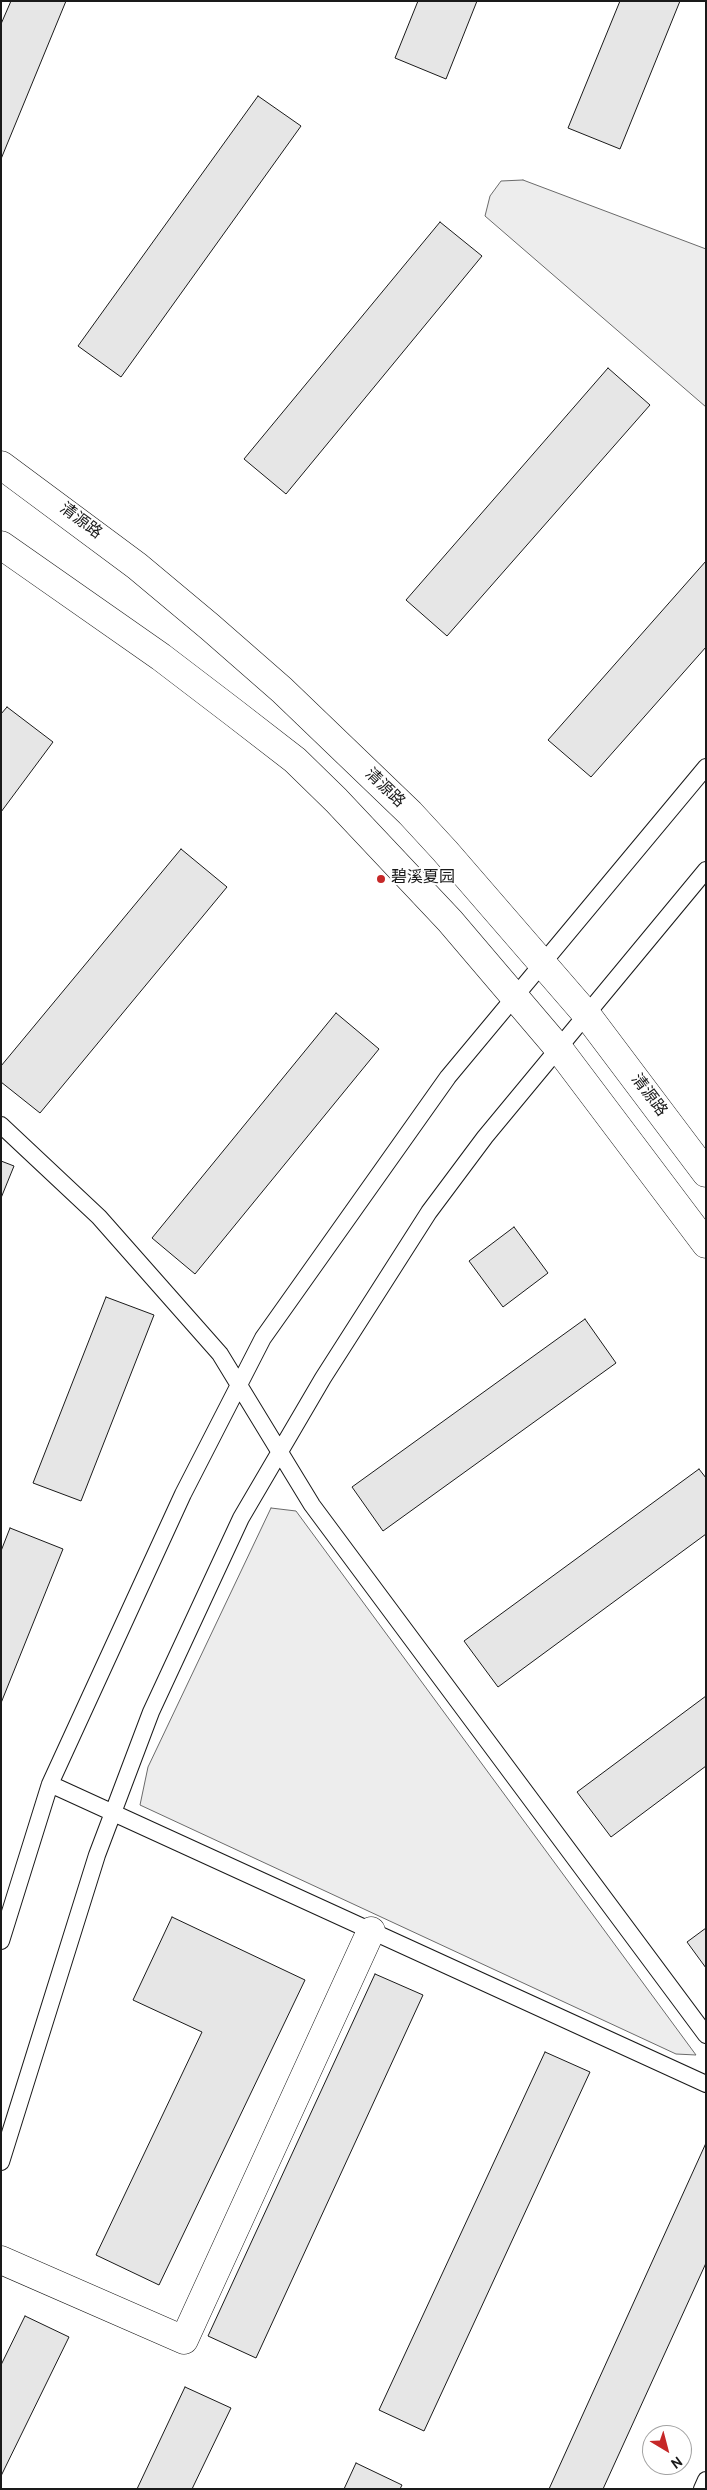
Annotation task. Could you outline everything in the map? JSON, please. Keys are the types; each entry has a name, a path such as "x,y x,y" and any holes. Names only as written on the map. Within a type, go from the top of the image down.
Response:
{"street":[{"name":"清源路","path":"1,465 137,566 282,690 416,820 587,1015 706,1174"},
{"path":"1,545 161,657 295,760 380,845 514,996 559,1049 706,1244"},
{"path":"1,2260 184,2340 371,1931"}],"lane":[{"path":"1,1941 50,1784 183,1494 238,1383 263,1338 442,1085 706,767"},
{"path":"1,2162 97,1855 151,1712 241,1518 279,1450 429,1212 485,1137 706,870"},
{"path":"1,1125 99,1217 220,1354 312,1505 706,2035"},
{"path":"50,1784 706,2084"},
{"path":"702,2489 706,2480"}],"shaded area":[{"path":"523,180 706,249 706,407 485,216 490,196 501,181"},
{"path":"271,1508 296,1511 696,2055 676,2054 140,1805 148,1767"}],"building":[{"path":"11,1 66,1 1,159 1,24"},
{"path":"418,1 477,1 446,79 395,58"},
{"path":"620,1 680,1 620,149 568,128"},
{"path":"258,96 301,126 121,377 78,346"},
{"path":"440,222 482,256 286,494 244,459"},
{"path":"608,368 650,405 447,636 406,600"},
{"path":"706,561 706,647 591,777 548,740"},
{"path":"7,707 53,742 1,812 1,714"},
{"path":"181,849 227,887 40,1113 1,1082 1,1066"},
{"path":"336,1013 379,1049 195,1274 152,1238"},
{"path":"1,1161 14,1166 1,1198"},
{"path":"514,1227 548,1273 503,1307 469,1261"},
{"path":"106,1297 154,1315 81,1501 33,1483"},
{"path":"585,1319 616,1363 383,1531 352,1487"},
{"path":"699,1469 706,1478 706,1534 498,1687 464,1641"},
{"path":"10,1528 63,1549 1,1703 1,1551"},
{"path":"706,1696 706,1766 611,1837 577,1792"},
{"path":"172,1917 305,1980 159,2285 96,2255 202,2032 133,2000"},
{"path":"706,1928 706,1968 687,1942"},
{"path":"375,1974 423,1995 256,2358 208,2336"},
{"path":"545,2052 590,2072 424,2431 379,2410"},
{"path":"706,2143 706,2263 603,2489 549,2489"},
{"path":"25,2316 69,2337 1,2476 1,2365"},
{"path":"185,2387 231,2408 192,2489 137,2489"},
{"path":"356,2463 402,2485 400,2489 344,2489"}],"place":[{"name":"碧溪夏园","path":"381,879"}]}
